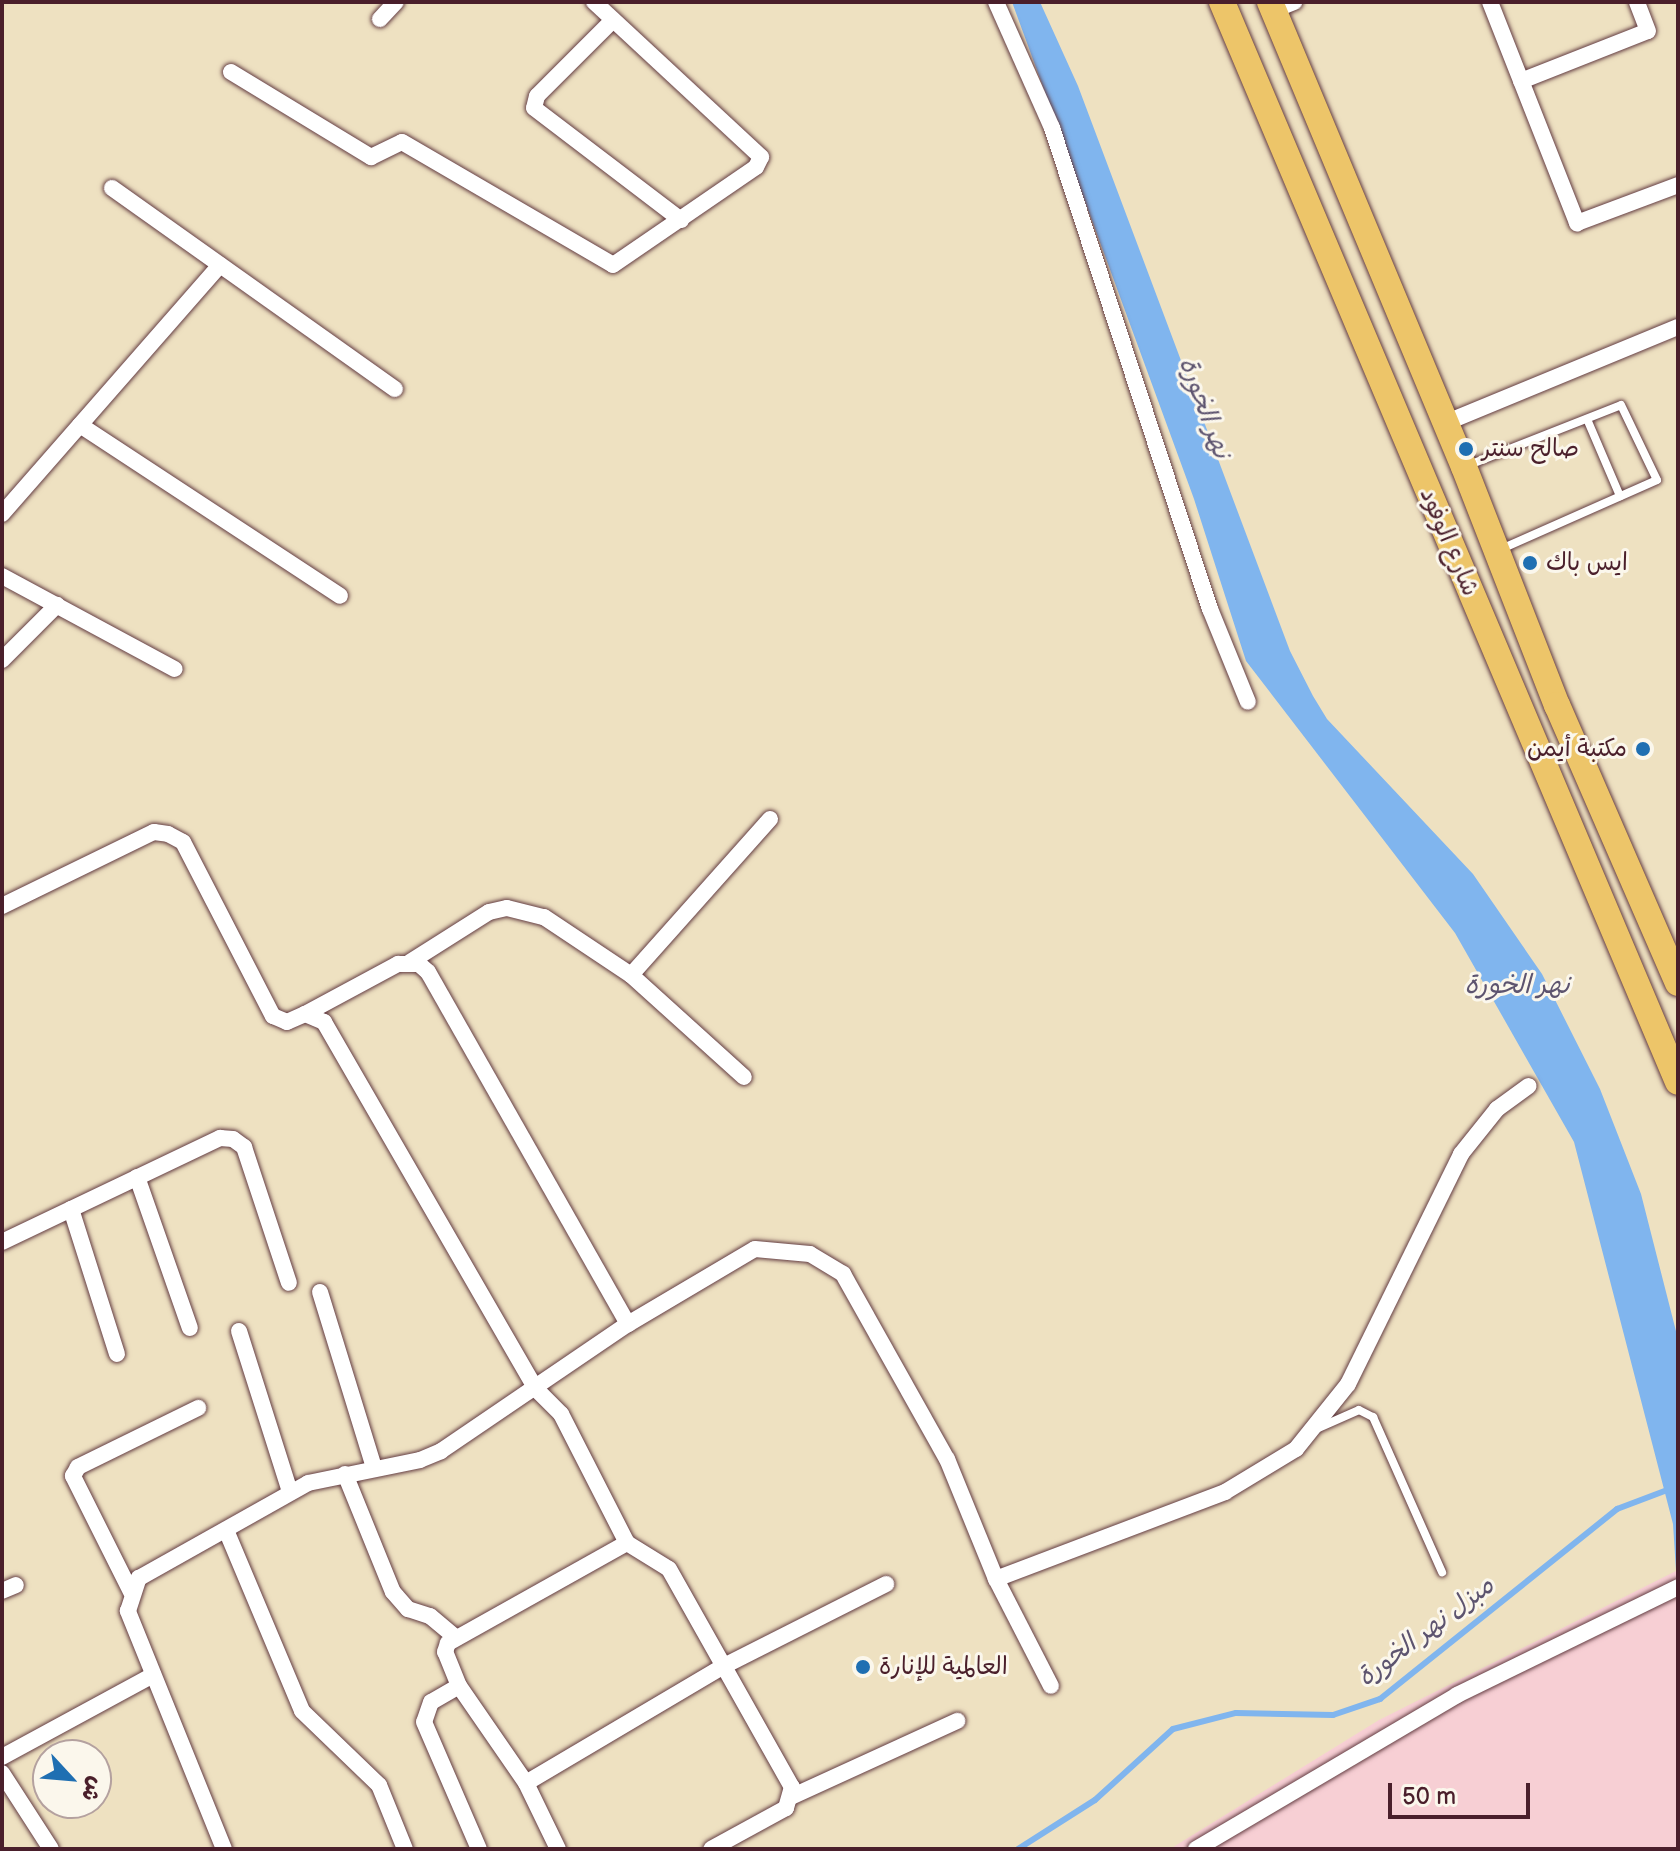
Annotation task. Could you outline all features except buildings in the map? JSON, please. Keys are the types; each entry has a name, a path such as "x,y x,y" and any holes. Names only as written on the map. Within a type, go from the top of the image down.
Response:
{"main road":[{"name":"شارع الوفود","path":"1222,2 1678,1082"},
{"name":"شارع الوفود","path":"1279,5 1557,705 1678,983"}],"street":[{"path":"380,19 396,2"},
{"path":"231,72 371,157 402,142 605,265 619,264 756,167 760,152 594,2"},
{"path":"996,2 1052,128 1210,609 1248,702"},
{"path":"1490,2 1577,223 1678,185"},
{"path":"1521,81 1648,31 1637,2"},
{"path":"613,20 537,96 534,108 681,220"},
{"path":"112,188 395,389"},
{"path":"2,514 220,265"},
{"path":"1445,423 1678,327"},
{"path":"80,425 340,596"},
{"path":"2,576 175,669"},
{"path":"2,660 57,605"},
{"path":"631,975 770,819"},
{"path":"2,906 154,832 168,834 183,842 273,1016 287,1022 410,962 489,912 507,908 544,917 631,975 744,1077"},
{"path":"410,962 428,972 628,1324"},
{"path":"305,1014 324,1022 535,1388 561,1414 627,1543 669,1569 792,1787 786,1808 711,1849"},
{"path":"996,1579 1225,1492 1274,1466 1316,1429 1348,1384 1461,1154 1497,1109 1529,1086"},
{"path":"2,1242 220,1138 233,1139 244,1147 289,1283"},
{"path":"137,1177 190,1328"},
{"path":"71,1209 117,1354"},
{"path":"224,1849 128,1611 131,1592 139,1578 170,1557 226,1530 290,1492 345,1474 441,1451 628,1324 755,1249 784,1249 828,1261 843,1274 947,1459 996,1579 1051,1686"},
{"path":"320,1292 374,1468"},
{"path":"239,1331 290,1492"},
{"path":"131,1592 73,1476 78,1467 198,1408"},
{"path":"345,1474 393,1592 408,1609 430,1616 454,1636"},
{"path":"226,1530 302,1711 311,1725 354,1756 379,1785 405,1849"},
{"path":"558,1849 526,1783 459,1686 445,1652 454,1636 627,1543"},
{"path":"526,1783 722,1667 886,1584"},
{"path":"1196,1849 1457,1695 1678,1587"},
{"path":"2,1757 153,1675"},
{"path":"459,1686 431,1702 424,1722 479,1849"},
{"path":"791,1797 957,1721"},
{"path":"2,1773 51,1849"}],"lane":[{"path":"1464,467 1621,405 1657,480 1497,550"},
{"path":"1587,419 1620,496"},
{"path":"1316,1429 1359,1410 1373,1417 1442,1572"}],"shaded area":[{"path":"1676,1571 1678,1849 1170,1849 1379,1720"}],"water":[{"name":"نهر الخورة","path":"1012,2 1040,2 1078,86 1290,651 1313,696 1327,719 1473,874 1542,974 1600,1089 1641,1194 1678,1339 1678,1601 1673,1524 1574,1142 1455,933 1246,661 1194,499"}],"waterway":[{"name":"مبزل نهر الخورة","path":"1018,1849 1095,1800 1173,1729 1236,1713 1333,1715 1380,1699 1617,1509 1678,1486"}],"place":[{"name":"صالح سنتر","path":"1466,449"},
{"name":"ايس باك","path":"1530,563"},
{"name":"مكتبة أيمن","path":"1643,749"},
{"name":"العالمية للإنارة","path":"863,1667"}]}
